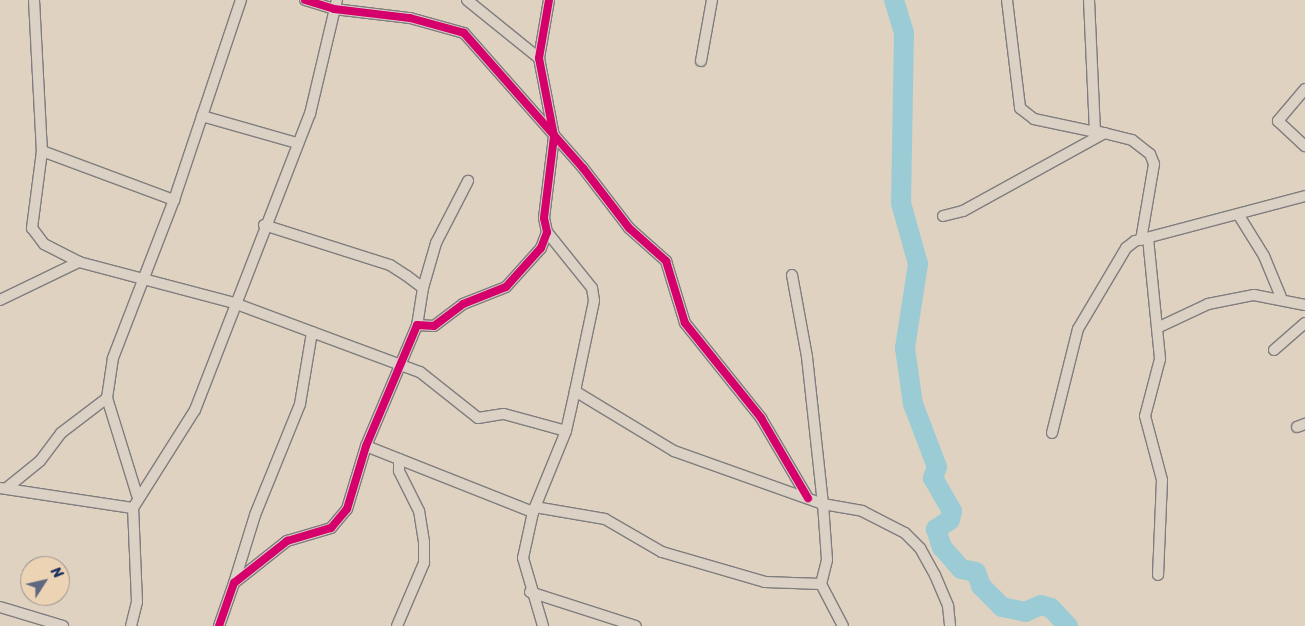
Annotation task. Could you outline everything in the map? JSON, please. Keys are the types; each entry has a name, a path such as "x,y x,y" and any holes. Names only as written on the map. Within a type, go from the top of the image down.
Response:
{"street":[{"path":"34,0 42,151 32,228 44,244 79,262 234,303 400,367 420,372 478,418 504,414 566,431"},
{"path":"137,495 122,458 107,398 113,358 174,200 241,0"},
{"path":"305,0 410,18 464,33 554,136 629,228 666,261 685,323 761,418 808,498"},
{"path":"467,0 539,58"},
{"path":"543,626 530,592 523,558 534,510 566,431 594,301 592,288 547,232 544,218 554,136 539,58 549,0"},
{"path":"700,61 712,0"},
{"path":"1007,0 1013,81 1020,108 1034,119 1132,140 1150,154 1154,164 1145,239 1157,328 1158,378 1145,416 1162,480 1158,575"},
{"path":"1089,0 1100,132"},
{"path":"131,626 137,602 133,508 137,495 196,410 264,225 310,114 336,4"},
{"path":"1305,89 1278,121 1305,146"},
{"path":"202,116 297,143"},
{"path":"944,216 963,211 1100,132"},
{"path":"42,151 174,200"},
{"path":"234,583 287,541 321,533 339,520 353,495 366,446 417,324 423,288 436,243 468,180"},
{"path":"1052,433 1078,329 1126,248 1145,239 1305,196"},
{"path":"1292,201 1305,202"},
{"path":"1238,214 1270,267 1281,297"},
{"path":"264,225 390,265 423,288"},
{"path":"417,324 434,326 463,304 514,282 541,248 547,232"},
{"path":"0,300 79,262"},
{"path":"792,275 807,358 823,504 827,560 821,584 843,626"},
{"path":"1157,328 1219,301 1254,295 1281,297 1305,305"},
{"path":"1274,350 1305,323"},
{"path":"219,626 255,515 300,404 312,332"},
{"path":"576,391 674,451 823,504 862,511 906,533 920,548 935,575 948,606 950,626"},
{"path":"4,488 40,461 61,433 107,398"},
{"path":"366,446 534,510 605,520 662,552 765,582 821,584"},
{"path":"397,626 424,563 424,542 419,510 399,471 398,459"},
{"path":"4,488 76,503 133,508"},
{"path":"530,592 636,626"},
{"path":"0,607 63,626"}],"waterway":[{"path":"894,0 904,33 901,203 918,264 905,348 913,404 937,467 933,478 952,511 950,520 936,529 942,547 961,569 976,572 981,586 1002,607 1025,612 1041,605 1051,608 1068,626"}],"cycle path":[{"path":"305,0 334,9 410,18 464,33 583,168 629,228 666,261 685,323 761,418 808,498"},
{"path":"219,626 234,583 287,541 331,528 347,509 366,446 417,325 434,326 463,304 506,287 541,248 547,232 544,218 554,136 539,58 549,0"}]}
